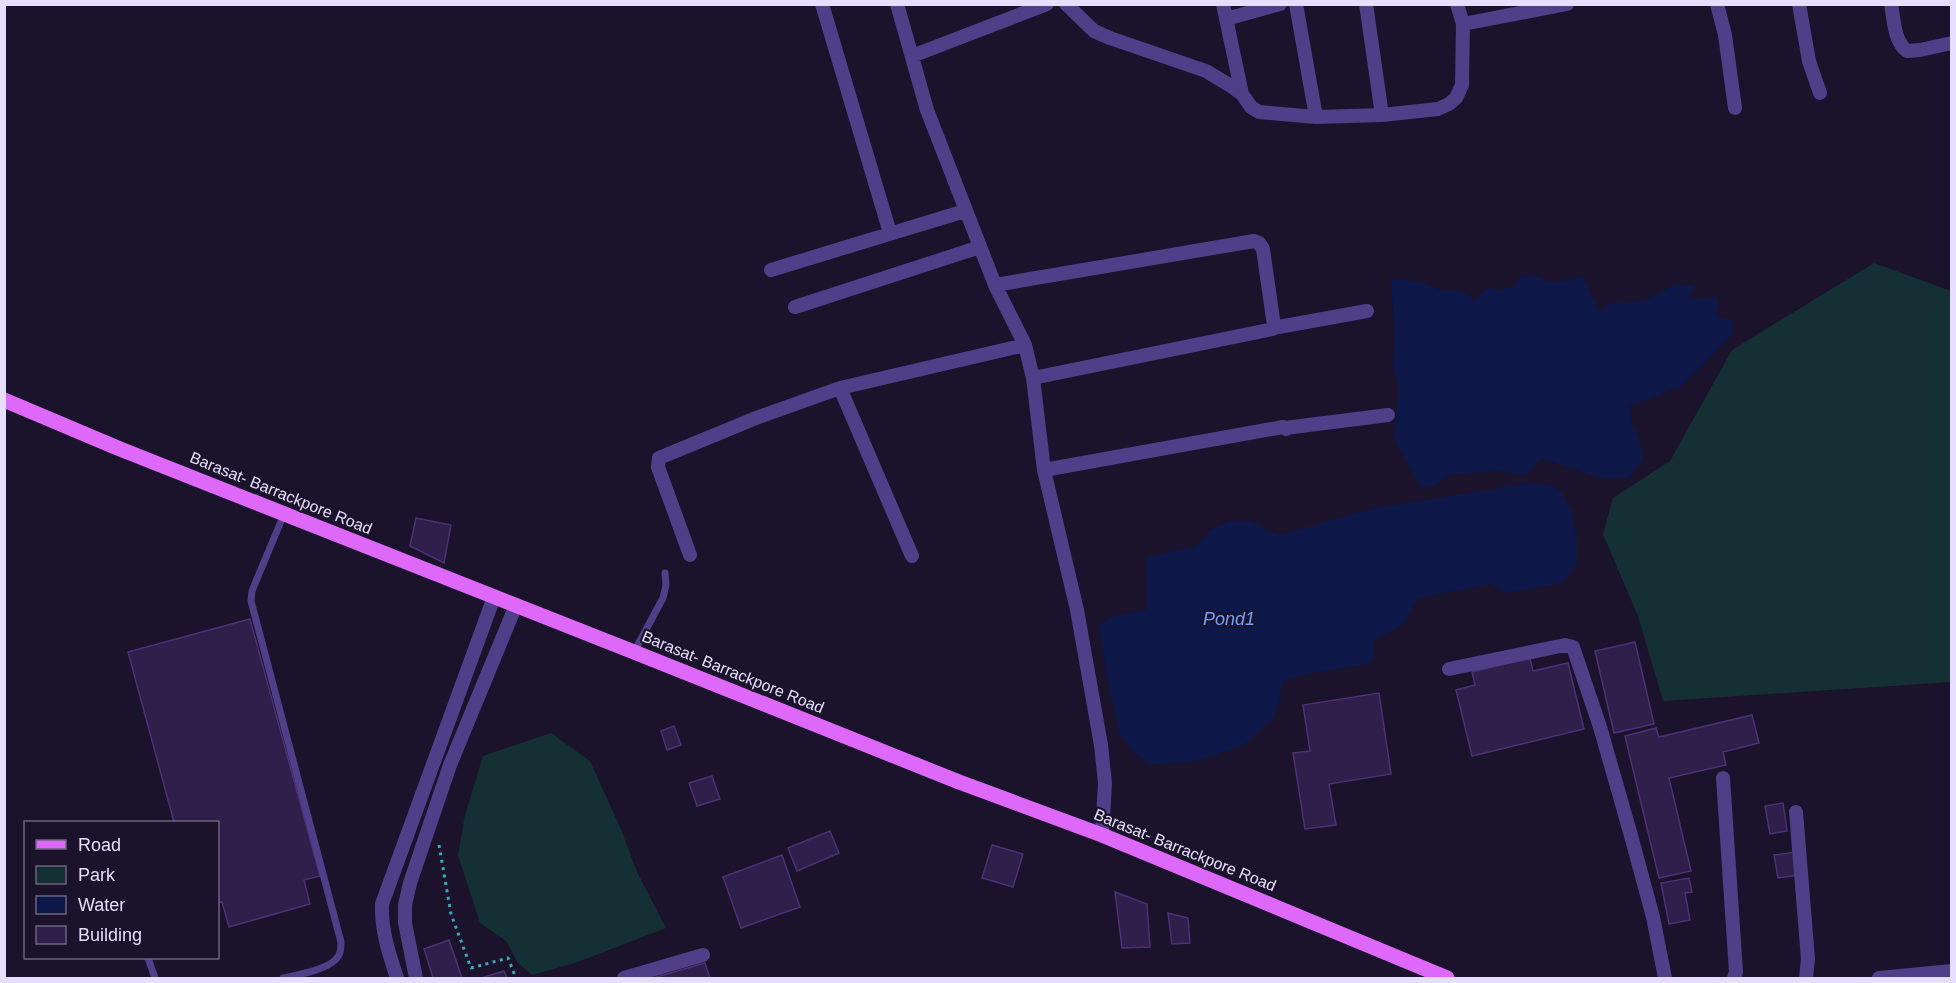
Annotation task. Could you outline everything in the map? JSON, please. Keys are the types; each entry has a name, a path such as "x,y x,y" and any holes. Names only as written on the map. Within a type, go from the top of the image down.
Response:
{"main road":[{"name":"Barasat- Barrackpore Road","path":"4,400 120,449 959,782 1102,835 1447,978"}],"street":[{"path":"822,4 890,233"},
{"path":"897,4 927,110 995,285 1025,345 1033,378 1044,470 1077,610 1101,745 1105,783 1102,835"},
{"path":"912,56 1047,4"},
{"path":"1066,4 1094,31 1192,65 1242,94"},
{"path":"1224,4 1242,94 1251,108 1259,112 1316,117 1382,115 1438,109 1456,98 1462,85 1462,24 1457,4"},
{"path":"1226,19 1280,4"},
{"path":"1296,4 1316,117"},
{"path":"1366,4 1382,115"},
{"path":"1462,24 1527,8 1568,4"},
{"path":"1717,4 1725,35 1735,108"},
{"path":"1799,4 1809,61 1820,93"},
{"path":"1891,4 1898,39 1907,51 1952,44"},
{"path":"771,270 965,211"},
{"path":"995,285 1254,241 1259,243 1263,249 1274,328"},
{"path":"795,307 980,247"},
{"path":"1033,378 1367,311"},
{"path":"690,555 658,467 660,458 756,418 840,388 1025,345"},
{"path":"840,388 912,556"},
{"path":"1044,470 1283,427 1286,429 1388,416"},
{"path":"397,978 385,939 381,919 382,904 494,597"},
{"path":"416,978 407,939 405,905 410,883 450,765 516,605"},
{"path":"1449,669 1566,645 1573,647 1600,727 1630,832 1653,917 1665,978"},
{"path":"1723,778 1736,972 1734,978"},
{"path":"1797,813 1808,959 1806,978"},
{"path":"624,978 703,955"},
{"path":"1879,978 1952,972"}],"lane":[{"path":"283,978 326,966 335,961 341,951 341,942 251,601 252,591 284,514"},
{"path":"634,652 663,598 666,585 665,573"},
{"path":"149,959 155,978"}],"path":[{"path":"434,814 451,914 471,968 508,958 516,978"}],"green space":[{"path":"1874,263 1951,291 1951,682 1663,701 1638,616 1603,534 1613,498 1670,461 1732,350"},
{"path":"551,733 590,761 620,827 637,872 666,928 575,963 532,975 518,963 506,941 480,923 458,855 465,815 483,756"}],"water":[{"path":"1533,275 1557,282 1582,276 1600,312 1608,304 1645,300 1677,284 1695,286 1688,299 1717,297 1717,316 1732,320 1734,332 1680,387 1630,406 1631,425 1639,437 1643,460 1628,478 1600,478 1541,458 1526,476 1500,471 1448,475 1437,485 1422,489 1394,439 1399,390 1393,367 1395,340 1391,279 1420,282 1444,291 1462,291 1475,300 1490,286 1498,291 1515,286 1520,277"},
{"name":"Pond1","path":"1533,483 1551,485 1561,491 1572,512 1577,539 1577,564 1563,583 1505,593 1491,584 1418,598 1404,623 1374,641 1373,663 1311,673 1284,680 1274,718 1244,745 1200,760 1149,764 1134,753 1119,732 1099,625 1108,618 1147,609 1146,557 1194,547 1208,531 1230,521 1252,521 1278,535 1375,508"}],"building":[{"path":"416,518 451,525 444,563 410,546"},
{"path":"250,619 320,876 304,880 310,904 229,927 222,902 219,903 219,821 174,821 128,652"},
{"path":"1635,642 1654,724 1614,733 1595,651"},
{"path":"1530,658 1533,671 1568,663 1584,729 1472,756 1456,690 1475,685 1472,672"},
{"path":"1379,693 1391,774 1329,784 1336,825 1305,829 1293,753 1310,751 1303,705"},
{"path":"1752,715 1759,743 1723,752 1726,765 1669,778 1691,871 1659,878 1625,736 1656,728 1659,737"},
{"path":"674,726 681,745 667,750 661,731"},
{"path":"712,776 720,799 697,806 689,783"},
{"path":"1783,803 1787,831 1770,834 1765,806"},
{"path":"830,831 839,853 797,871 788,848"},
{"path":"992,845 1023,854 1013,887 982,878"},
{"path":"1795,852 1799,875 1778,878 1774,855"},
{"path":"782,855 800,907 741,928 723,877"},
{"path":"1689,878 1692,892 1685,893 1690,920 1669,924 1661,883"},
{"path":"1115,892 1147,904 1150,947 1122,948"},
{"path":"1168,913 1188,918 1190,943 1172,944"},
{"path":"449,940 462,978 433,978 424,949"},
{"path":"705,963 710,978 653,978"},
{"path":"504,971 507,978 481,978"}]}
